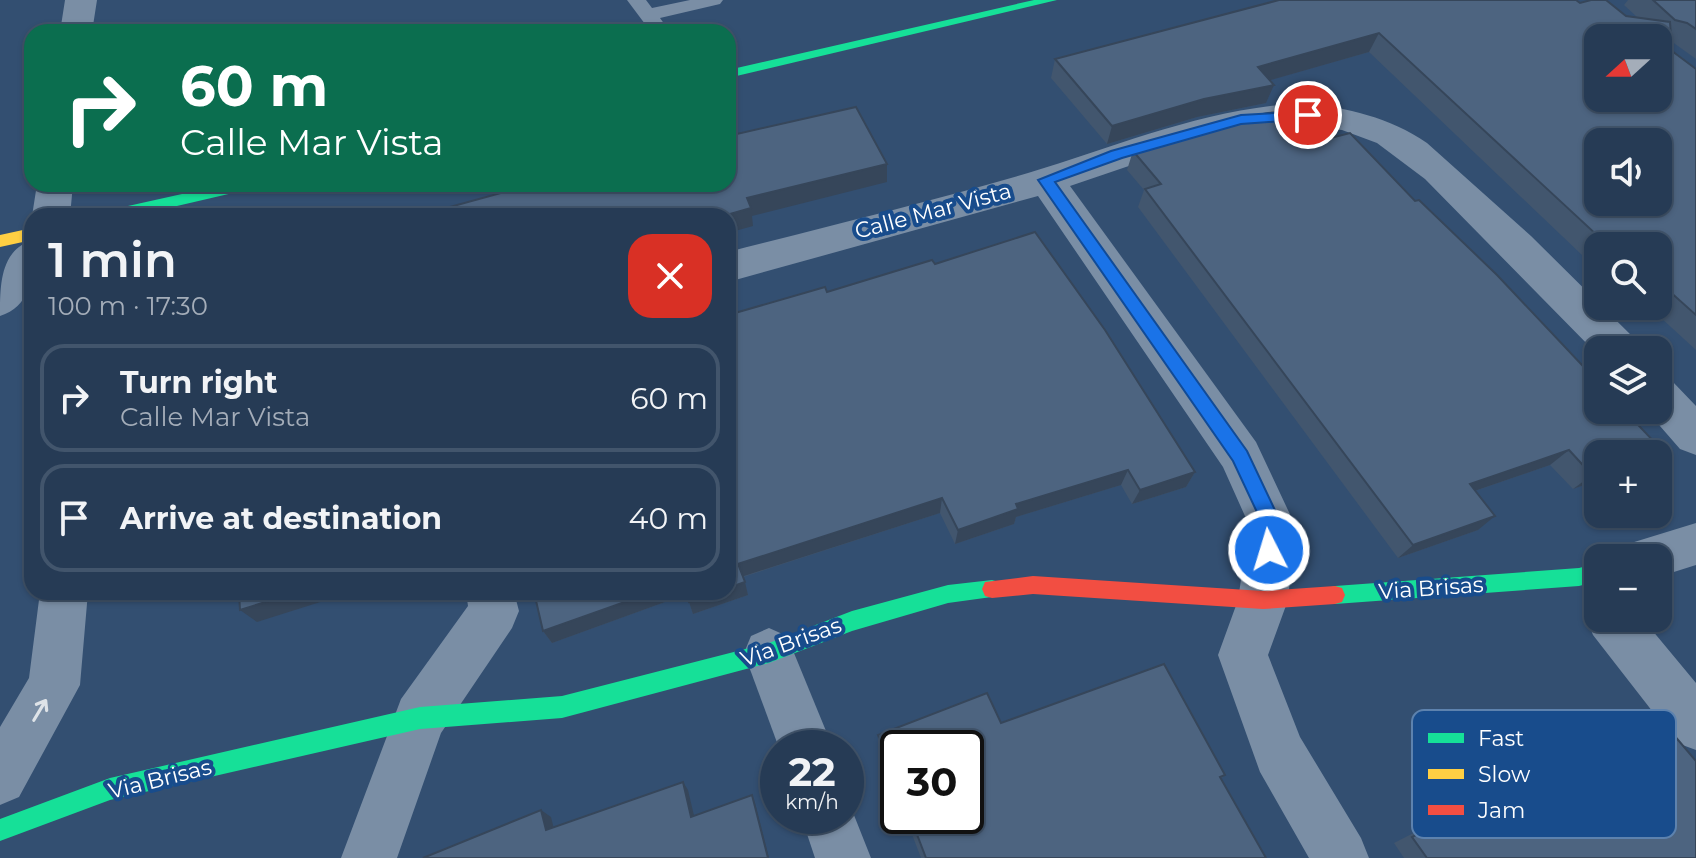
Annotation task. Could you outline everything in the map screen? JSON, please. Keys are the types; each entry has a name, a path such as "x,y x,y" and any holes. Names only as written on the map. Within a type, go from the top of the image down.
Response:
{"street":[{"path":"77,24 81,0"},
{"path":"736,72 1051,0"},
{"name":"Calle Mar Vista","path":"736,265 1046,180 1117,155 1241,119 1326,116 1358,123 1388,135 1424,157 1537,265 1605,336"},
{"path":"1046,180 1240,456 1272,525 1263,600 1243,655 1279,753 1341,858"},
{"path":"145,208 215,192"},
{"path":"0,241 24,236"},
{"path":"0,301 24,266"},
{"path":"1672,409 1696,436"},
{"path":"1672,551 1696,544"},
{"name":"Via Brisas","path":"0,830 110,789 420,718 562,707 769,653 852,621 948,594 1033,585 1263,600 1584,584"},
{"path":"0,778 54,685 63,600"},
{"path":"369,858 420,718 494,611 492,600"},
{"path":"1622,632 1696,724"},
{"path":"769,653 799,730"},
{"path":"835,834 843,858"}],"lane":[{"path":"642,8 714,0"},
{"path":"642,8 655,24"}],"building":[{"path":"1279,0 1576,0 1580,3 1606,0 1626,16 1670,24 1584,24 1584,112 1672,112 1672,51 1696,69 1696,315 1672,294 1672,232 1594,232 1379,33 1258,67 1274,85 1204,99 1112,126 1055,59"},
{"path":"1653,0 1696,0 1696,29 1675,20"},
{"path":"856,107 887,164 747,198 751,208 736,212 736,208 446,208 505,192 736,192 736,134"},
{"path":"1300,111 1327,139 1350,133 1415,201 1419,200 1497,275 1584,367 1584,424 1637,424 1652,440 1584,440 1584,466 1569,450 1470,484 1495,516 1413,545 1145,189 1161,184 1133,151 1225,121"},
{"path":"1035,232 1105,330 1195,472 1140,490 1128,470 1016,504 1018,509 958,530 942,498 738,564 745,582 736,585 736,313 825,287 827,292 932,260 935,264"},
{"path":"239,600 272,600 240,610"},
{"path":"536,600 630,600 543,631"},
{"path":"1164,664 1225,775 1220,777 1266,858 926,858 917,834 984,834 984,730 891,730 987,693 1001,723"},
{"path":"1676,738 1696,761 1696,858 1427,858 1413,838 1676,838"},
{"path":"683,782 691,817 752,795 768,858 423,858 541,810 546,830"}],"traffic: fast":[{"path":"736,72 1051,0"},
{"path":"145,208 215,192"},
{"path":"1335,595 1584,576"},
{"path":"0,830 110,789 420,718 562,707 769,653 852,621 948,594 992,589"}],"traffic: slow":[{"path":"0,241 24,236"}],"traffic: jam":[{"path":"992,589 1033,585 1263,600 1335,595"}],"route":[{"path":"1269,550 1272,525 1240,456 1046,180 1117,155 1241,119 1308,115"}]}
